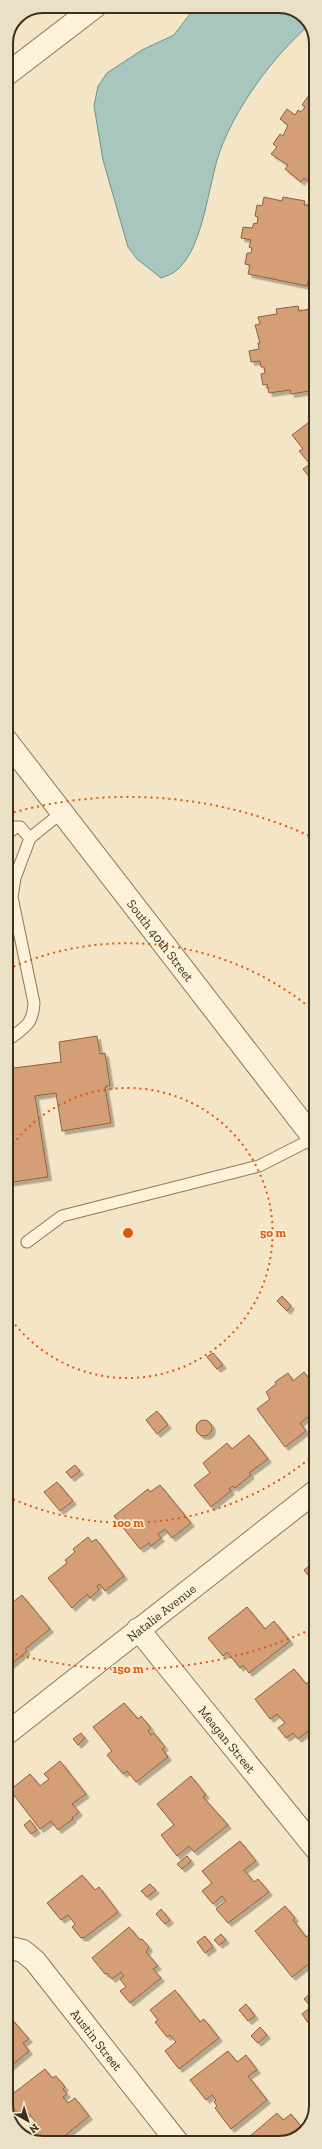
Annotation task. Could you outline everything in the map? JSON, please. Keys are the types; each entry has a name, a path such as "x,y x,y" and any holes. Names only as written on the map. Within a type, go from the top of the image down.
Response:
{"street":[{"path":"13,71 87,13"},
{"name":"South 40th Street","path":"13,749 309,1132"},
{"name":"Natalie Avenue","path":"13,1728 309,1496"},
{"name":"Meagan Street","path":"138,1629 309,1840"},
{"name":"Austin Street","path":"13,1948 23,1951 35,1961 172,2136"}],"lane":[{"path":"13,891 15,878 30,838 61,813"},
{"path":"13,829 16,827 20,827 30,838"},
{"path":"13,902 34,1003 33,1017 25,1027 13,1036"},
{"path":"27,1242 62,1216 259,1166 309,1143"}],"water":[{"path":"191,13 281,13 291,15 296,18 305,29 282,52 257,83 236,116 220,151 204,214 193,246 186,260 177,270 161,278 137,259 128,247 103,160 94,106 98,86 107,73 142,50 174,35"}],"building":[{"path":"309,95 309,181 304,178 301,182 285,169 288,165 271,154 277,147 273,144 280,134 283,136 288,125 280,119 287,109 295,115 298,110 301,112 305,107 302,105"},
{"path":"264,197 282,201 283,197 305,201 304,205 309,206 309,277 307,286 248,274 250,265 245,264 247,253 251,253 252,248 249,247 251,240 241,238 243,227 252,228 254,223 257,224 258,217 255,216 257,205 262,206"},
{"path":"298,306 299,311 309,309 309,391 291,394 290,390 269,393 267,384 263,385 261,374 265,373 264,367 261,367 260,361 251,362 249,351 259,349 258,343 260,343 255,325 260,324 258,317 277,314 276,309"},
{"path":"309,422 309,463 299,451 303,449 292,435"},
{"path":"309,465 309,477 303,469"},
{"path":"97,1036 100,1054 105,1053 110,1085 105,1087 111,1123 62,1131 56,1093 35,1096 48,1177 13,1182 13,1068 61,1062 59,1042"},
{"path":"282,1296 291,1306 287,1311 277,1301"},
{"path":"213,1353 223,1365 217,1369 207,1357"},
{"path":"304,1372 309,1379 309,1416 300,1423 306,1431 285,1447 257,1409 270,1399 266,1392 276,1384 275,1382 288,1373 293,1381"},
{"path":"157,1411 168,1425 157,1434 146,1420"},
{"path":"204,1420 211,1425 212,1428 207,1435 204,1436 197,1431 196,1428 201,1421"},
{"path":"249,1435 268,1459 249,1473 251,1475 235,1488 233,1486 229,1489 231,1491 211,1507 194,1485 210,1473 203,1463 227,1443 232,1449"},
{"path":"75,1465 80,1471 71,1478 66,1472"},
{"path":"57,1482 73,1501 60,1511 44,1492"},
{"path":"160,1485 191,1523 172,1538 165,1529 158,1534 161,1538 151,1546 149,1543 140,1549 114,1516 148,1489 150,1492"},
{"path":"88,1537 92,1542 96,1539 124,1576 105,1591 100,1584 97,1586 99,1590 90,1598 87,1594 72,1608 48,1578 67,1563 65,1560 75,1552 73,1549"},
{"path":"309,1566 309,1576 304,1570"},
{"path":"22,1595 50,1629 25,1649 27,1651 13,1663 13,1602"},
{"path":"247,1607 265,1629 274,1621 290,1641 249,1673 243,1665 240,1668 227,1652 223,1656 208,1638"},
{"path":"294,1669 306,1684 309,1681 309,1730 298,1739 293,1733 286,1738 278,1728 285,1723 277,1714 270,1719 255,1699"},
{"path":"124,1703 138,1719 141,1716 151,1728 148,1731 151,1735 154,1733 165,1747 162,1749 168,1757 136,1782 127,1771 123,1774 107,1755 112,1751 93,1727"},
{"path":"81,1733 85,1738 78,1745 73,1739"},
{"path":"60,1761 86,1794 72,1804 79,1812 72,1818 73,1819 58,1830 51,1821 40,1829 13,1794 13,1788 30,1774 40,1786 49,1779 44,1774"},
{"path":"191,1776 206,1795 203,1797 228,1825 194,1852 189,1846 177,1856 161,1835 174,1825 157,1804"},
{"path":"30,1820 37,1830 31,1834 24,1825"},
{"path":"240,1841 256,1861 244,1870 254,1882 258,1879 269,1892 228,1923 216,1909 226,1901 222,1896 213,1904 202,1891 212,1883 202,1871"},
{"path":"187,1856 191,1861 182,1869 177,1864"},
{"path":"82,1875 95,1890 99,1887 118,1912 84,1938 81,1938 72,1927 75,1924 68,1915 61,1920 47,1903"},
{"path":"150,1884 156,1890 147,1897 141,1891"},
{"path":"285,1906 295,1918 293,1920 306,1937 309,1935 309,1964 292,1977 255,1931"},
{"path":"161,1909 170,1920 165,1924 156,1914"},
{"path":"129,1927 140,1940 142,1939 149,1947 146,1952 158,1966 153,1969 161,1978 130,2003 120,1991 126,1987 120,1979 124,1976 121,1972 112,1979 107,1973 105,1974 92,1958"},
{"path":"221,1934 226,1940 219,1945 214,1940"},
{"path":"205,1936 213,1947 205,1953 197,1942"},
{"path":"175,1990 200,2022 204,2019 219,2038 179,2069 165,2051 176,2042 170,2035 167,2037 155,2022 158,2020 150,2010"},
{"path":"309,1995 309,2005 304,1999"},
{"path":"246,2004 255,2016 248,2021 239,2010"},
{"path":"309,2009 309,2024 302,2014"},
{"path":"13,2021 29,2039 23,2043 29,2051 13,2064"},
{"path":"260,2027 267,2035 258,2043 251,2036"},
{"path":"228,2051 237,2062 246,2055 257,2070 248,2076 267,2100 231,2129 215,2108 217,2106 214,2102 216,2100 212,2095 206,2100 190,2080"},
{"path":"45,2069 52,2078 56,2076 65,2087 63,2089 67,2094 63,2097 68,2103 75,2098 89,2116 65,2136 36,2135 29,2126 35,2121 28,2113 21,2118 13,2108 13,2094"},
{"path":"277,2113 283,2120 291,2114 301,2127 292,2133 283,2136 250,2136"}]}
